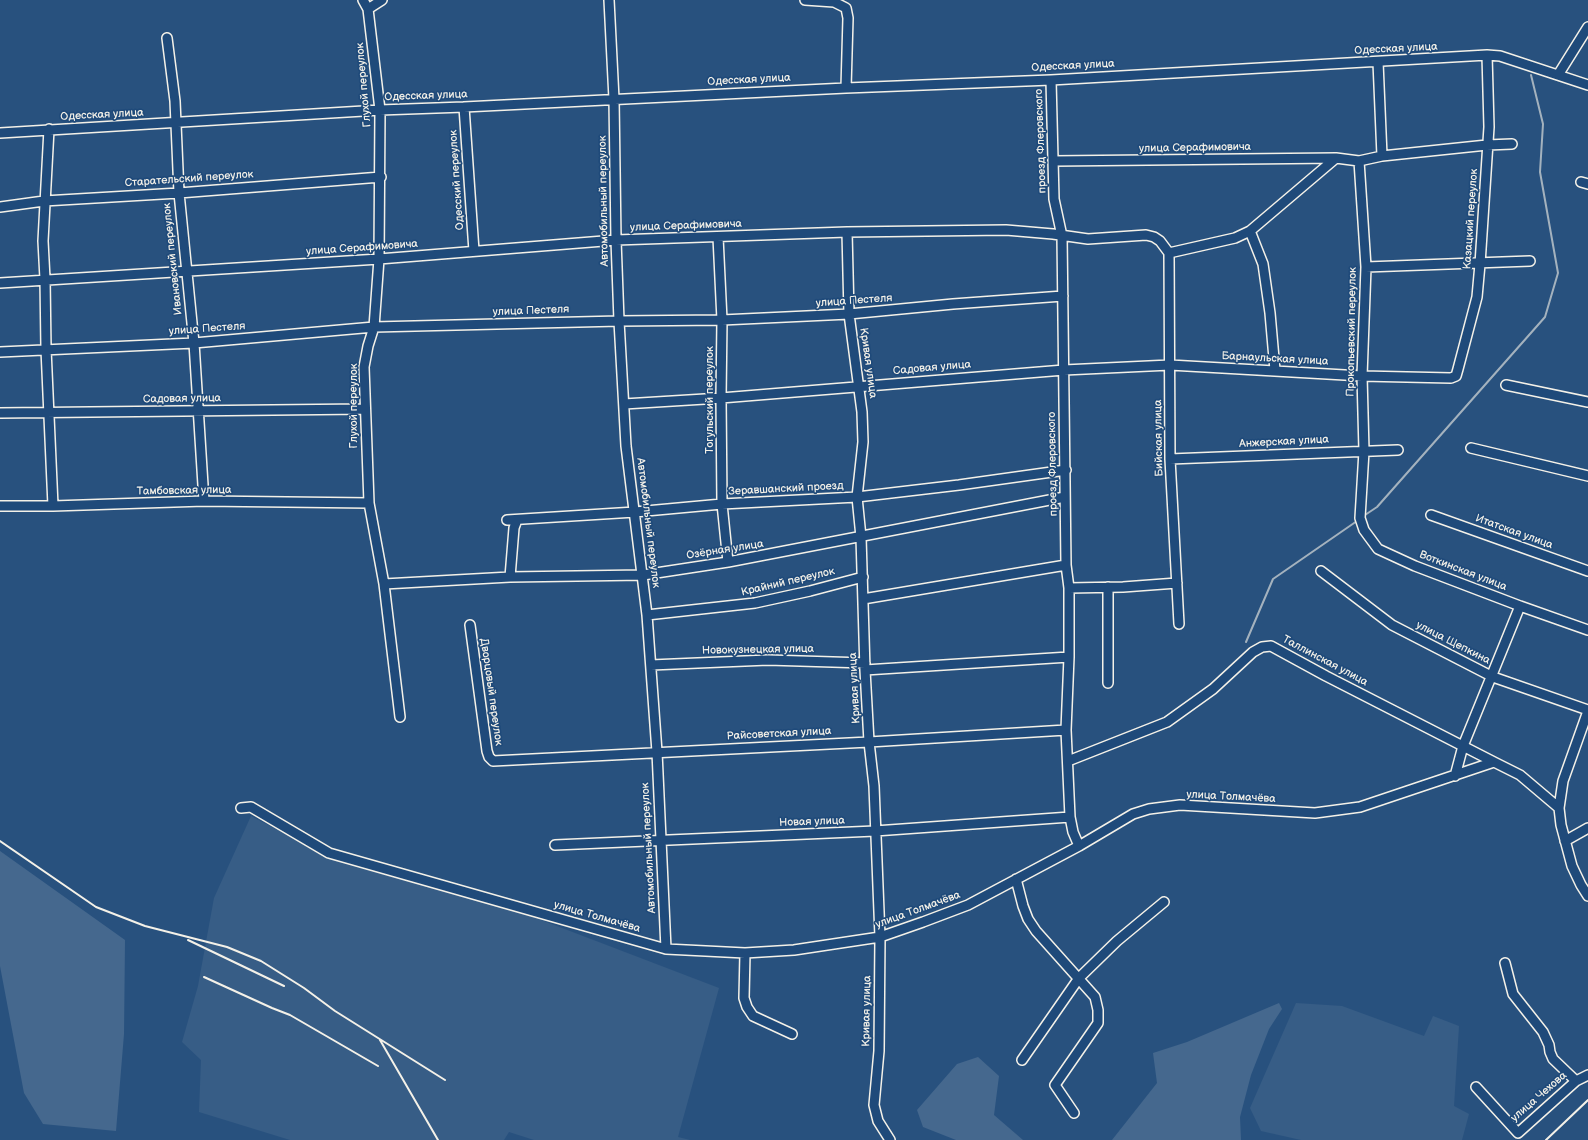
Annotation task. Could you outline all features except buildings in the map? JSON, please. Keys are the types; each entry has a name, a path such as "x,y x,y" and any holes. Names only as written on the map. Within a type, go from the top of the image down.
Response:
{"street":[{"name":"Глухой переулок","path":"363,0 368,9 380,110 381,177 379,259 374,327 368,346 364,367 364,408 369,503 384,584 400,717"},
{"path":"368,9 382,0"},
{"name":"Автомобильный переулок","path":"609,0 614,99 619,321 626,446 643,575 651,665 657,752 666,950"},
{"path":"805,0 834,2 846,8 848,18 846,88"},
{"path":"1588,27 1558,75 1588,85"},
{"name":"Ивановский переулок","path":"167,38 175,101 179,193 194,343 204,501"},
{"name":"Одесская улица","path":"0,132 380,110 1050,80 1487,55 1500,56 1558,75"},
{"name":"Казацкий переулок","path":"1451,378 1456,376 1477,297 1489,126 1487,55"},
{"path":"1378,62 1382,156"},
{"name":"проезд Флеровского","path":"1050,80 1054,161 1054,199 1062,236 1066,565 1069,588 1069,657 1066,730 1070,816 1073,832 1079,846"},
{"name":"Одесский переулок","path":"464,107 474,251"},
{"path":"49,129 43,241 46,279 46,349 53,506"},
{"name":"улица Серафимовича","path":"1054,161 1336,158 1359,161 1382,156 1487,145 1512,144"},
{"path":"1169,253 1235,238 1250,231 1336,158"},
{"name":"Прокопьевский переулок","path":"1359,161 1366,267 1362,376 1364,451 1362,504"},
{"name":"Старательский переулок","path":"0,207 44,201 179,193 381,177"},
{"name":"улица Серафимовича","path":"0,283 379,259 616,240 847,232 1006,230 1088,239 1146,235 1160,240 1169,253"},
{"path":"1250,231 1263,264 1270,313 1275,370"},
{"name":"Кривая улица","path":"847,232 849,314 862,412 862,442 857,497 861,537 865,667 869,742 874,786 880,937 879,1051 874,1105 878,1121 890,1140"},
{"name":"Тогульский переулок","path":"718,237 722,320 722,504 728,562"},
{"name":"Бийская улица","path":"1169,253 1170,459 1179,624"},
{"path":"1366,267 1530,261"},
{"name":"улица Пестеля","path":"0,352 194,343 374,327 722,320 849,314 953,304 1063,296"},
{"name":"Барнаульская улица","path":"1170,365 1362,376 1451,378"},
{"name":"Садовая улица","path":"624,404 721,398 1064,370 1170,365"},
{"path":"1506,385 1588,402"},
{"name":"Садовая улица","path":"0,414 364,408"},
{"path":"1471,448 1588,476"},
{"name":"Анжерская улица","path":"1170,459 1398,450"},
{"name":"Зеравшанский проезд","path":"507,520 635,512 722,504 857,497 959,486 1066,470"},
{"name":"Озёрная улица","path":"384,584 510,577 643,575 728,562 1065,497"},
{"name":"Тамбовская улица","path":"0,506 53,506 204,501 369,503"},
{"name":"Воткинская улица","path":"1362,504 1361,520 1378,550 1415,566 1588,630"},
{"name":"Итатская улица","path":"1431,514 1588,571"},
{"path":"510,577 514,528 517,520"},
{"path":"864,599 1066,565"},
{"name":"улица Щепкина","path":"1321,571 1392,625 1493,677 1588,710"},
{"name":"Крайний переулок","path":"647,615 755,604 863,577"},
{"path":"1069,588 1177,583"},
{"path":"1108,587 1108,683"},
{"path":"1455,776 1463,746 1493,677 1520,606"},
{"name":"Дворцовый переулок","path":"470,625 487,751 489,757 493,761"},
{"name":"Таллинская улица","path":"1068,761 1167,722 1213,689 1253,652 1262,647 1271,646 1326,676 1494,762"},
{"name":"Новокузнецкая улица","path":"651,665 768,660 865,667 1069,657"},
{"path":"1588,710 1563,781 1559,808 1561,825 1572,866 1588,896"},
{"name":"Райсоветская улица","path":"493,761 869,742 1066,730"},
{"path":"1494,762 1520,775 1559,808"},
{"name":"улица Толмачёва","path":"241,808 251,807 329,854 666,950 745,954 794,950 880,937 923,922 968,905 1079,846 1133,814 1149,809 1180,805 1316,813 1360,807 1494,762"},
{"name":"Новая улица","path":"555,845 875,831 1070,816"},
{"path":"1565,841 1588,828"},
{"path":"1016,879 1023,906 1028,919 1036,931 1095,997 1098,1010 1098,1023 1055,1086 1074,1113"},
{"path":"1022,1060 1079,978 1117,940 1164,902"},
{"path":"745,954 744,998 747,1007 753,1016 792,1034"},
{"path":"1505,963 1513,994 1543,1032 1554,1059 1576,1081"},
{"name":"улица Чехова","path":"1476,1087 1518,1133 1576,1081 1588,1075"}],"shaded area":[{"path":"251,816 341,863 515,910 719,988 678,1137 690,1140 534,1140 509,1132 504,1140 290,1140 199,1112 201,1060 182,1042 198,986 214,898"},
{"path":"0,851 125,940 124,1034 116,1131 43,1124 24,1093 0,966"},
{"path":"1279,1003 1282,1009 1269,1029 1251,1075 1240,1117 1241,1140 1112,1140 1157,1083 1153,1053 1187,1042"},
{"path":"1296,1003 1342,1006 1424,1036 1433,1016 1459,1026 1454,1106 1469,1114 1462,1140 1301,1140 1261,1131 1250,1108"},
{"path":"978,1057 999,1076 994,1115 1023,1140 956,1140 923,1127 917,1110 957,1064"}],"waterway":[{"path":"1362,517 1377,507 1545,317 1558,273 1540,172 1543,124 1531,75"},
{"path":"1246,642 1273,579 1357,521"}],"railway":[{"path":"0,841 96,907 145,926 227,947 261,961 304,988 335,1011 445,1080"},
{"path":"188,940 284,986"},
{"path":"204,977 290,1015 378,1066"},
{"path":"380,1040 438,1140"},
{"path":"1546,1140 1588,1100"}]}
